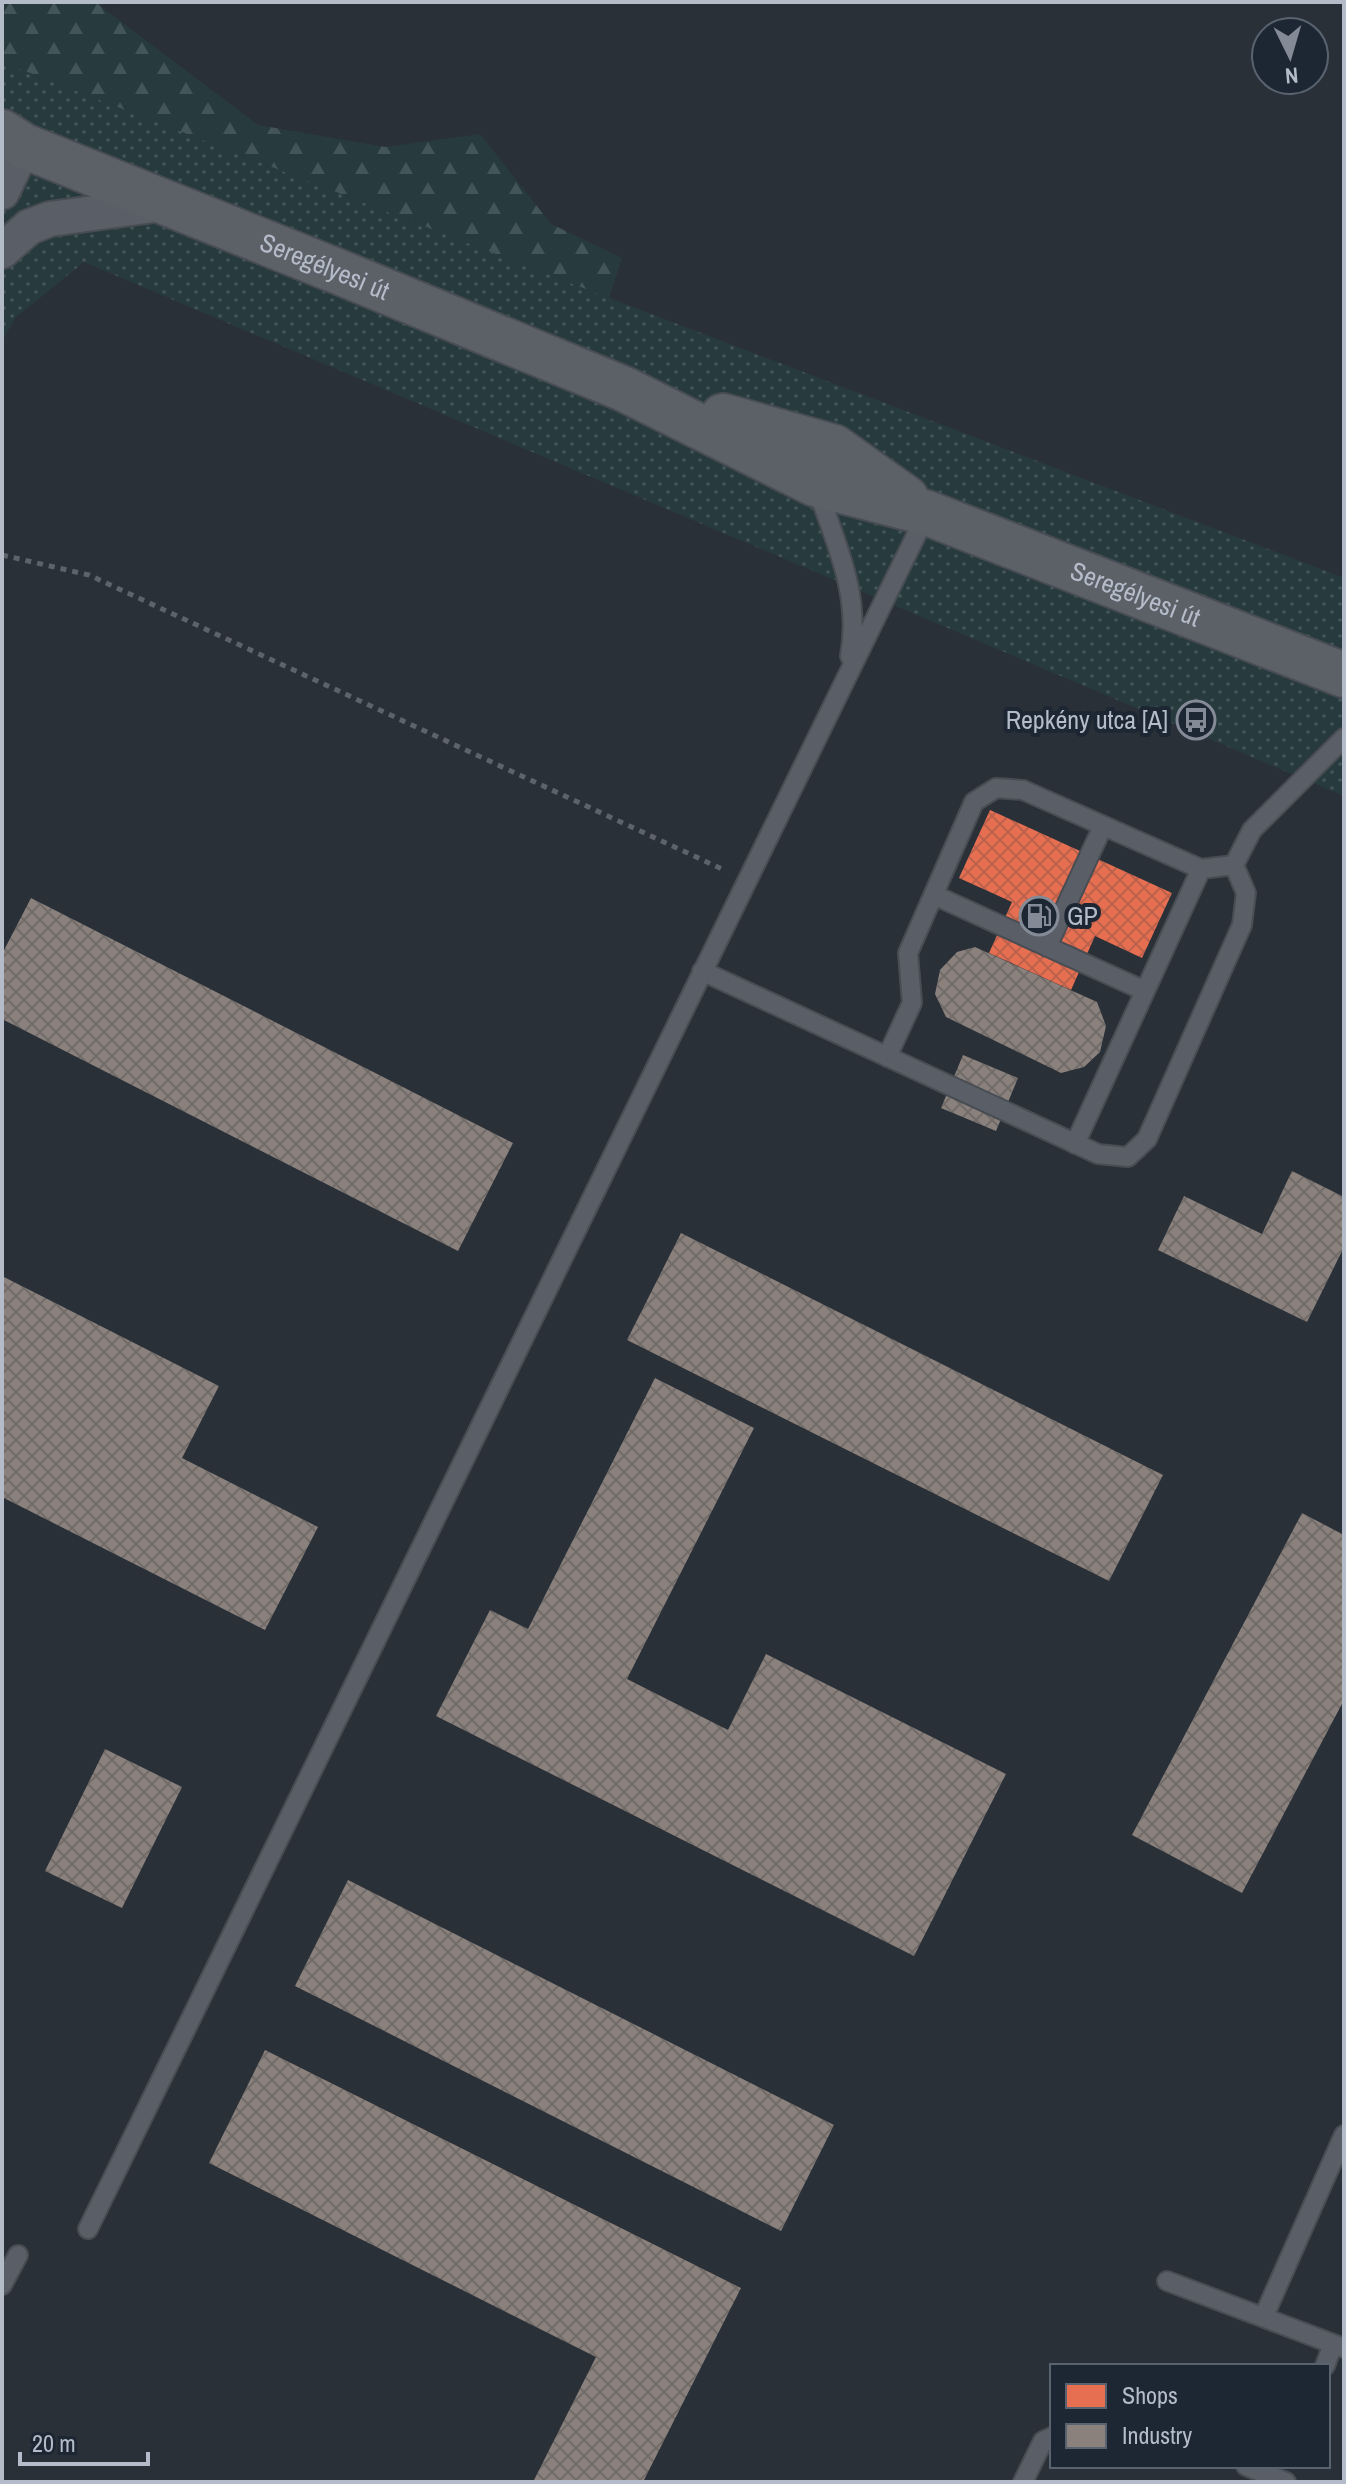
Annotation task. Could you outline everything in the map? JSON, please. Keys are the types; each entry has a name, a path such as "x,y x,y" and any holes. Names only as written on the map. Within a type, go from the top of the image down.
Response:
{"main road":[{"name":"Seregélyesi út","path":"9,141 624,389 815,484 927,513 1344,675"},
{"name":"Seregélyesi út","path":"624,389 834,447 927,513"}],"street":[{"path":"2,192 9,141"},
{"path":"2,251 29,227 50,219 168,203"}],"lane":[{"path":"815,484 850,586 855,630 845,678"},
{"path":"88,2229 927,513"},
{"path":"1234,865 1252,830 1344,738"},
{"path":"887,1057 912,1003 908,953 974,802 996,788 1023,790 1201,869 1234,865"},
{"path":"1047,947 1103,826"},
{"path":"702,971 1075,1144 1098,1154 1128,1157 1147,1139 1242,925 1246,893 1234,865"},
{"path":"1075,1144 1201,869"},
{"path":"934,895 1145,991"},
{"path":"1264,2316 1344,2135"},
{"path":"2,2285 18,2255"},
{"path":"1167,2281 1338,2346 1326,2364"},
{"path":"1023,2482 1043,2441 1050,2438"},
{"path":"1252,2468 1285,2478"}],"path":[{"path":"2,555 89,575 747,880"}],"green space":[{"path":"2,2 95,2 258,125 385,147 480,134 551,224 622,258 609,298 2,62"},
{"path":"2,62 609,298 1344,578 1344,796 84,262 15,318 2,342"}],"building: Shops":[{"path":"990,810 1172,893 1142,958 1095,936 1071,990 989,953 1012,902 959,878"}],"building: Industry":[{"path":"31,898 513,1143 458,1251 2,1019 2,954"},
{"path":"975,947 1097,1002 1106,1026 1100,1052 1084,1067 1061,1073 946,1017 935,994 940,970 957,952"},
{"path":"963,1055 1018,1078 996,1131 941,1108"},
{"path":"1292,1171 1344,1197 1344,1247 1307,1322 1158,1250 1184,1196 1262,1234"},
{"path":"681,1233 1163,1475 1109,1581 627,1340"},
{"path":"2,1276 219,1386 182,1458 318,1527 265,1630 2,1497"},
{"path":"655,1378 754,1428 627,1679 728,1730 766,1654 1006,1774 914,1956 436,1716 490,1610 528,1629"},
{"path":"1302,1513 1344,1535 1344,1700 1242,1893 1132,1835"},
{"path":"105,1749 182,1787 122,1908 45,1871"},
{"path":"348,1880 834,2125 781,2231 295,1986"},
{"path":"265,2050 741,2288 643,2482 533,2482 596,2357 209,2163"}],"place":[{"name":"Repkény utca [A]","path":"1196,720"},
{"name":"GP","path":"1039,916"}]}
